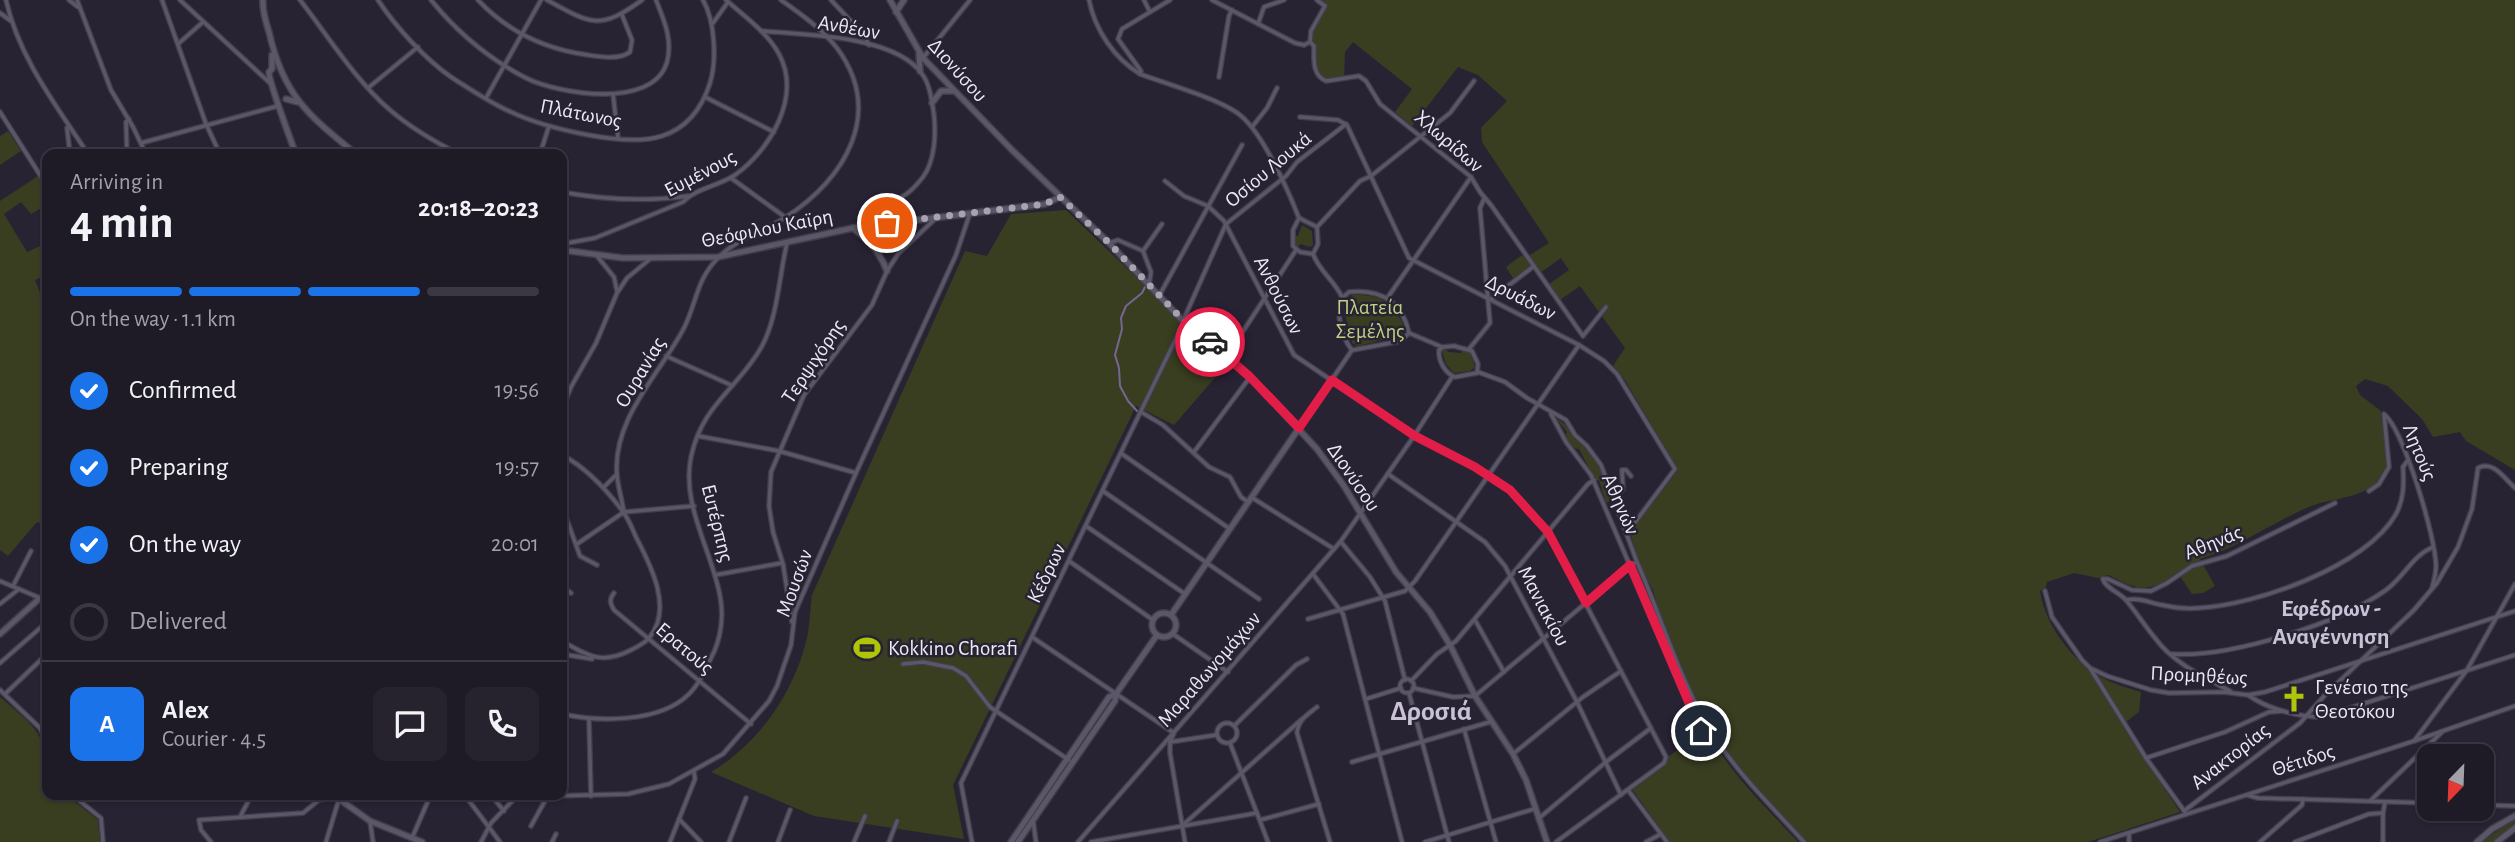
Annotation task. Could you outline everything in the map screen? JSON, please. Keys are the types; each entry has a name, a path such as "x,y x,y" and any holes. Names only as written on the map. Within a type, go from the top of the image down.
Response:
{"street":[{"path":"6,0 11,22 31,67 66,126 84,149"},
{"path":"69,0 80,8"},
{"path":"77,0 111,90 144,149"},
{"path":"162,0 206,124 218,149"},
{"path":"180,0 271,85"},
{"path":"263,0 271,44 289,90 327,131 350,149"},
{"path":"300,0 368,88 401,120 450,149"},
{"path":"431,0 463,34 504,66 549,87 578,93 612,94 634,90 650,83 661,74 666,64 668,36 656,0"},
{"path":"478,0 502,23 522,35 563,51 602,57 625,56 631,52 633,46 622,15"},
{"path":"486,98 541,0"},
{"path":"547,0 590,21 611,20 642,0"},
{"name":"Πλάτωνος","path":"379,1 390,18 449,75 509,111 585,134 649,139 663,136 681,127 691,119 705,97 713,62 712,24 703,0"},
{"name":"Ουρανίας","path":"624,512 617,474 626,426 689,317 699,282 718,257 742,239 785,217 833,175 851,148 857,127 858,102 855,82 839,51 826,36 781,0"},
{"path":"831,0 864,35 869,45"},
{"name":"Διονύσου","path":"890,0 921,56 1184,321 1250,377 1329,464 1396,572 1430,612 1490,722 1513,754 1526,780 1546,842"},
{"path":"896,12 904,0"},
{"path":"863,226 867,218 908,193 926,173 934,147 934,119 932,103 922,74 921,56 970,0"},
{"path":"1090,0 1095,19 1114,52 1140,74 1237,112 1252,127 1282,179 1299,218 1317,227"},
{"path":"1144,0 1150,12"},
{"path":"1140,74 1141,71 1118,39 1119,33 1170,0"},
{"path":"1212,0 1300,45 1310,42 1311,31 1324,8 1323,3 1317,0"},
{"path":"1258,23 1264,7 1284,0"},
{"path":"712,24 727,1 760,31"},
{"path":"1219,77 1232,10"},
{"path":"0,13 11,22"},
{"path":"178,44 204,22"},
{"name":"Ανθέων","path":"760,31 826,36 869,45 891,51 922,74"},
{"name":"Ευμένους","path":"567,243 595,238 647,218 683,202 690,195 731,178 754,161 774,132 785,99 786,80 784,65 777,51 760,31"},
{"name":"Χλωρίδων","path":"1310,42 1314,46 1315,69 1321,79 1326,81 1359,76 1364,78 1380,104 1471,177 1583,336 1606,307"},
{"path":"271,44 271,70 268,77 276,96 283,103 295,149"},
{"path":"368,88 418,47"},
{"path":"248,62 261,69 281,71"},
{"path":"922,74 934,69"},
{"path":"1342,297 1335,285 1319,269 1313,254 1318,244 1317,227 1360,181 1371,176 1450,113 1474,81"},
{"path":"1252,127 1267,108 1277,88"},
{"path":"283,103 289,90"},
{"path":"932,103 941,91 956,92"},
{"path":"612,94 618,138"},
{"path":"705,97 774,132"},
{"path":"141,143 283,103 300,103"},
{"path":"0,112 42,178"},
{"path":"1300,117 1338,120 1346,124 1406,253 1414,261"},
{"path":"127,149 129,119"},
{"name":"Οσίου Λουκά","path":"1184,321 1226,225 1282,179 1297,162 1346,124"},
{"path":"542,149 549,125"},
{"path":"66,126 69,149"},
{"path":"1159,296 1242,145"},
{"path":"1388,298 1471,177"},
{"path":"731,178 785,217"},
{"name":"Ανθούσων","path":"1165,181 1184,196 1208,206 1226,225 1290,351 1415,436 1489,475 1520,499 1548,532 1665,753 1666,760 1628,790"},
{"path":"567,193 620,200 658,200 690,195"},
{"name":"Θεόφιλου Καϊρη","path":"567,251 597,257 718,257 863,226 1045,204 1060,197"},
{"path":"1469,349 1490,323 1480,208 1485,198"},
{"name":"Μουσών","path":"793,611 956,255 970,214"},
{"name":"Τερψιχόρης","path":"793,628 793,611 768,506 771,472 804,395 872,306 887,271 898,254 937,218"},
{"path":"1227,356 1296,250 1292,234 1299,218"},
{"path":"1143,251 1163,224"},
{"path":"853,228 870,241 881,256 887,271"},
{"path":"1109,243 1118,240 1143,251 1151,272 1149,285"},
{"name":"Ευτέρπης","path":"567,715 589,720 617,719 649,714 676,704 700,681 716,648 720,630 721,597 694,506 690,477 691,458 702,424 763,345 775,304 787,243"},
{"path":"1296,250 1313,254"},
{"path":"597,257 614,277 617,293"},
{"path":"567,397 596,343 617,293 627,278 651,259"},
{"name":"Δρυάδων","path":"1414,261 1579,345 1604,361 1617,374 1675,469 1636,521 1626,528"},
{"path":"1489,298 1534,267"},
{"path":"1352,350 1347,342 1338,309 1342,297 1353,291 1377,293 1388,298 1400,310 1409,333 1442,347 1469,349 1477,360 1478,372 1452,377 1440,359 1439,351 1442,347"},
{"name":"Κέδρων","path":"972,842 961,783 1184,321"},
{"path":"1171,615 1352,350 1401,341 1409,333"},
{"path":"1308,619 1409,588 1579,345"},
{"path":"666,356 731,385"},
{"name":"Αθηνών","path":"1478,372 1505,382 1566,420 1575,435 1599,461 1687,682 1715,737 1738,769 1804,842"},
{"path":"1194,452 1250,377"},
{"name":"Μαραθωνομάχων","path":"1078,842 1341,541 1415,436 1452,377"},
{"path":"1141,412 1163,425 1209,467 1230,477 1241,497 1334,549"},
{"name":"Αθηνών","path":"1550,412 1567,443 1594,480 1701,731"},
{"name":"Λητούς","path":"2369,491 2386,475 2389,467 2384,414 2401,438 2429,526 2436,568 2432,588"},
{"path":"698,436 779,451 856,473"},
{"path":"1122,454 1230,529"},
{"path":"567,459 604,487 624,512 654,573 659,592 659,614 649,638 623,654 598,659 567,655"},
{"path":"2235,693 2202,676 2171,654 2154,638 2126,600 2135,598 2176,607 2221,605 2259,597 2322,572 2352,555 2388,525 2400,506 2405,481 2403,467 2408,460"},
{"name":"Ανακτορίας","path":"2185,812 2309,715 2325,695 2404,621 2444,573 2458,547 2472,509 2476,471 2480,466 2487,464 2495,469 2515,488"},
{"path":"1605,506 1615,501 1622,491 1622,470 1631,475"},
{"path":"604,487 617,474"},
{"name":"Μανιακίου","path":"1388,474 1485,542 1512,575 1621,795"},
{"path":"1412,681 1475,620 1594,480"},
{"path":"1103,491 1259,599"},
{"name":"Αθηνάς","path":"2126,600 2104,584 2103,579 2132,590 2151,591 2192,566 2227,556 2335,503"},
{"path":"577,544 624,512 694,506"},
{"path":"567,520 580,556 597,565"},
{"path":"1086,526 1185,594"},
{"path":"1341,541 1383,597 1405,680"},
{"path":"2171,654 2193,654 2261,643 2323,622 2385,591 2419,554 2433,547"},
{"path":"13,586 31,551"},
{"path":"1413,688 1453,697 1475,696 1637,560"},
{"path":"1069,561 1153,620"},
{"path":"715,575 782,563"},
{"path":"1313,574 1341,609 1402,842"},
{"path":"0,581 40,598 0,634"},
{"path":"2414,741 2467,670 2515,584"},
{"path":"0,604 19,589"},
{"path":"567,590 571,593"},
{"path":"2045,591 2052,617 2090,668 2146,758 2185,812"},
{"name":"Ερατούς","path":"614,593 610,604 614,610 751,724"},
{"name":"Προμηθέως","path":"2090,668 2151,690 2248,695 2266,692 2515,611"},
{"path":"1163,613 1171,615 1176,624 1173,634 1167,637 1157,635 1152,628 1153,620 1163,613"},
{"path":"1475,620 1504,671"},
{"path":"0,663 42,626"},
{"name":"Μουσών","path":"567,796 628,794 650,790 694,772 723,754 751,724 777,686 791,645 793,628"},
{"path":"1173,634 1228,672"},
{"path":"1011,842 1115,701 1116,694 1157,635"},
{"path":"1032,637 1174,733 1170,743 1185,842"},
{"path":"567,644 598,659"},
{"path":"2146,758 2225,732 2269,712 2322,717 2515,655"},
{"path":"5,694 42,659"},
{"path":"1234,726 1296,664 1307,659"},
{"path":"903,664 923,662 953,668 966,676 985,704 1070,761"},
{"path":"1513,754 1577,702 1621,671"},
{"path":"1405,680 1412,681"},
{"path":"1405,680 1401,688 1403,692 1409,693"},
{"path":"1409,693 1413,688 1412,681"},
{"path":"1365,699 1401,688"},
{"path":"0,690 42,732"},
{"path":"1409,693 1448,842"},
{"path":"2248,695 2287,712"},
{"name":"Θέτιδος","path":"2100,842 2515,706"},
{"path":"1182,826 1317,707"},
{"path":"1303,719 1297,725 1297,736 1330,842"},
{"path":"589,720 591,796"},
{"path":"1352,762 1490,722"},
{"path":"1230,743 1222,742 1217,734 1219,727 1224,724 1234,726"},
{"path":"1230,743 1237,736 1234,726"},
{"path":"1537,819 1651,728"},
{"path":"1464,729 1496,842"},
{"path":"2370,800 2443,731"},
{"path":"1170,743 1217,734"},
{"path":"1230,743 1268,842"},
{"path":"1018,842 1070,761"},
{"path":"670,842 695,779 694,772"},
{"path":"1556,842 1628,790 1667,842"},
{"path":"2246,794 2258,798 2417,803"},
{"path":"729,842 746,798"},
{"path":"2260,842 2302,805 2303,799"},
{"path":"78,800 101,818 103,842"},
{"path":"240,817 249,800"},
{"path":"211,842 201,830 199,820 303,813 319,800"},
{"path":"326,842 336,800"},
{"path":"342,800 370,821 422,842"},
{"path":"412,838 428,800"},
{"path":"468,800 500,842"},
{"path":"495,800 503,810"},
{"path":"481,842 488,827 513,800"},
{"name":"Μουσών","path":"531,826 545,800"},
{"path":"2383,842 2385,802"},
{"path":"1260,820 1319,804"},
{"path":"2494,805 2515,806"},
{"path":"1425,842 1534,808"},
{"path":"778,842 790,810"},
{"path":"1032,811 1036,842"},
{"path":"1091,842 1115,840 1257,813"},
{"path":"2295,842 2369,814 2383,813"},
{"path":"855,842 865,816"},
{"path":"2477,842 2515,816"},
{"path":"679,819 701,842"},
{"path":"370,821 373,842"},
{"path":"889,842 897,821"},
{"path":"2497,842 2515,828"},
{"path":"2129,833 2129,842"},
{"path":"552,842 556,834"},
{"path":"1646,842 1661,834"}],"green space":[{"path":"1321,0 2515,0 2515,470 2466,441 2460,432 2433,437 2422,419 2388,386 2365,379 2356,386 2360,395 2381,411 2387,451 2383,474 2369,488 2360,493 2311,506 2229,548 2200,559 2215,586 2203,593 2192,594 2180,576 2175,574 2157,585 2142,588 2109,575 2098,578 2074,573 2047,582 2045,589 2040,591 2051,624 2081,663 2101,677 2141,692 2139,712 2122,725 2180,812 2088,842 1805,842 1743,774 1710,727 1686,678 1660,615 1653,590 1641,567 1630,533 1678,470 1625,380 1613,366 1625,348 1580,286 1560,300 1549,284 1569,270 1561,258 1540,273 1535,264 1513,278 1506,267 1522,255 1525,258 1549,243 1482,142 1481,128 1507,101 1478,75 1458,67 1412,126 1395,112 1412,89 1353,42 1345,52 1344,80 1323,78 1316,64 1311,36 1327,5"},
{"path":"8,131 21,151 0,165 0,136"},
{"path":"38,176 42,183 42,208 31,214 21,202 4,214 27,252 42,245 42,277 35,280 42,292 42,524 37,522 8,556 0,550 0,201"},
{"path":"1066,210 1227,364 1174,425 1136,406 953,785 964,839 814,816 711,772 744,747 784,697 807,638 812,595 965,251 987,256 1011,214"},
{"path":"1302,225 1312,231 1313,245 1310,247 1300,244 1296,246 1295,236 1298,236"},
{"name":"Πλατεία Σεμέλης","path":"1353,295 1373,297 1388,304 1402,322 1402,335 1358,346 1352,343 1343,306 1345,300"},
{"path":"1446,349 1448,352 1470,352 1475,367 1470,371 1454,373 1446,364 1442,351"},
{"path":"1556,418 1565,424 1598,464 1612,500 1606,503 1599,480 1596,481 1579,449 1574,448 1565,436 1567,432"},
{"path":"0,697 26,720 40,738 42,800 72,800 98,820 100,842 0,842"},
{"path":"1707,730 1737,775 1798,842 1670,842 1632,789 1665,765 1669,756"},
{"path":"2515,818 2515,825 2493,842 2482,842"}],"waterway":[{"path":"1138,412 1120,386 1115,355 1122,329 1121,318 1126,306 1142,293 1145,287"}],"way so far":[{"path":"887,223 1045,204 1060,197 1109,243 1184,321 1210,342"}],"place":[{"name":"Kokkino Chorafi","path":"867,648"},
{"name":"Γενέσιο της Θεοτόκου","path":"2294,699"}],"district":[{"name":"Εφέδρων - Αναγέννηση","path":"2331,622"},
{"name":"Δροσιά","path":"1431,710"}],"route":[{"path":"1210,342 1250,377 1299,428 1332,380 1415,436 1489,475 1520,499 1548,532 1586,603 1630,565 1701,731"}]}
